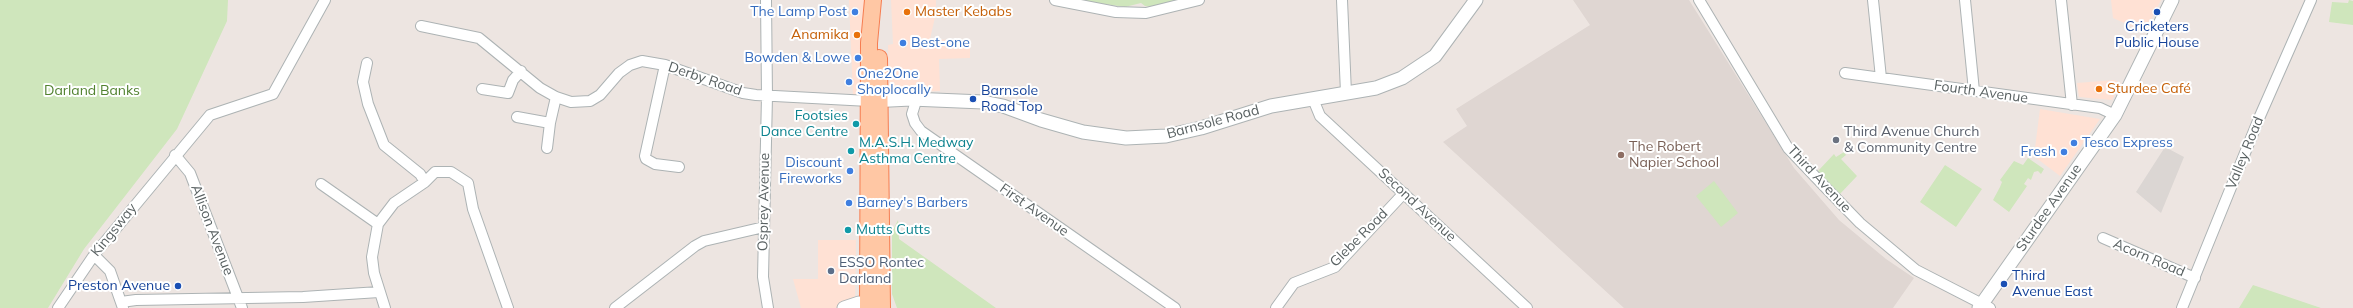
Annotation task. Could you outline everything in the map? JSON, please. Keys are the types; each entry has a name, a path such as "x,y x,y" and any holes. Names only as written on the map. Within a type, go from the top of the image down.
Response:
{"main road":[{"path":"873,8 878,42 875,101 875,306"},
{"path":"875,101 881,118 875,306"}],"street":[{"name":"Kingsway","path":"58,308 94,255 175,155 210,115 273,94 325,0"},
{"name":"Osprey Avenue","path":"766,0 767,96 763,277 768,308"},
{"path":"1055,0 1116,12 1146,13 1199,0"},
{"path":"1342,0 1346,93"},
{"name":"Barnsole Road","path":"875,101 955,100 988,102 1083,132 1137,138 1185,132 1271,106 1376,88 1402,78 1442,48 1476,0"},
{"name":"Third Avenue","path":"1699,0 1788,148 1860,223 1916,270 1984,307"},
{"path":"1873,0 1881,78"},
{"path":"1965,0 1974,91"},
{"path":"2061,0 2072,105"},
{"name":"Sturdee Avenue","path":"1984,307 2115,115 2172,0"},
{"name":"Valley Road","path":"2182,308 2260,116 2311,0"},
{"name":"Derby Road","path":"421,26 479,38 540,88 556,97 571,102 590,101 600,95 609,82 630,65 642,61 665,65 743,93 767,96 875,101"},
{"path":"367,63 363,82 368,104 384,145 420,174 425,182"},
{"path":"665,65 645,156 646,159 655,164 679,167"},
{"path":"482,89 508,93 513,80 521,71"},
{"name":"Fourth Avenue","path":"1845,73 2100,108 2115,115"},
{"path":"547,148 550,123 556,97"},
{"name":"Second Avenue","path":"1313,99 1320,116 1527,308"},
{"name":"Barnsole Road","path":"881,118 890,110 913,104 916,101"},
{"name":"First Avenue","path":"916,101 912,114 914,122 921,131 1175,308"},
{"path":"518,117 550,123"},
{"name":"Allison Avenue","path":"175,155 190,173 242,308"},
{"path":"385,308 379,292 372,257 378,224 394,203 425,182 435,172 451,172 468,183 473,209 508,308"},
{"path":"321,184 378,224"},
{"name":"Glebe Road","path":"1276,308 1294,283 1335,267 1404,193"},
{"path":"615,308 695,246 704,242 764,227"},
{"name":"Acorn Road","path":"2103,238 2195,278"},
{"path":"94,255 110,271 122,305 379,292"},
{"path":"844,308 875,306"}],"shaded area":[{"path":"849,0 865,0 866,95 853,96"},
{"path":"891,0 936,0 936,13 930,39 970,41 970,58 939,59 940,91 906,92 897,87 889,87 888,45 893,44"},
{"name":"The Robert Napier School","path":"1573,0 1689,0 1794,168 1839,220 1886,259 1914,278 1893,308 1624,308 1443,142 1467,126 1456,109 1590,25"},
{"path":"2111,0 2161,0 2145,32 2113,18"},
{"path":"2114,80 2121,83 2112,100 2079,97 2077,83"},
{"path":"2040,109 2100,119 2060,176 2031,154 2035,148"},
{"path":"2165,147 2184,157 2161,213 2136,192"},
{"path":"818,240 856,240 855,308 801,308 793,279 818,279"}],"green space":[{"name":"Darland Banks","path":"0,0 228,0 227,21 177,129 84,249 48,308 0,308"},
{"path":"1078,0 1182,0 1154,7 1145,6 1141,3 1125,7"},
{"path":"2349,0 2353,1 2353,25 2329,22 2332,2 2348,3"},
{"path":"1844,152 1846,155 1841,159 1857,176 1839,195 1818,171 1834,154 1836,157"},
{"path":"2028,158 2044,169 2041,174 2038,171 2034,172 2031,180 2028,178 2024,184 2027,186 2009,212 1993,200 2002,182 2000,180 2014,161 2023,165"},
{"path":"1945,165 1982,189 1956,227 1920,202"},
{"path":"1714,181 1738,213 1721,227 1696,196"},
{"path":"898,220 899,239 996,308 897,308 892,294 892,232"},
{"path":"2253,285 2321,308 2239,308"}],"place":[{"name":"The Lamp Post","path":"855,12"},
{"name":"Master Kebabs","path":"907,12"},
{"name":"Cricketers Public House","path":"2157,12"},
{"name":"Anamika","path":"857,35"},
{"name":"Best-one","path":"903,43"},
{"name":"Bowden & Lowe","path":"858,58"},
{"name":"One2One Shoplocally","path":"849,82"},
{"name":"Sturdee Café","path":"2099,89"},
{"name":"Barnsole Road Top","path":"973,99"},
{"name":"Footsies Dance Centre","path":"856,124"},
{"name":"Third Avenue Church & Community Centre","path":"1836,140"},
{"name":"Tesco Express","path":"2074,143"},
{"name":"M.A.S.H. Medway Asthma Centre","path":"851,151"},
{"name":"Fresh","path":"2064,152"},
{"name":"The Robert Napier School","path":"1621,155"},
{"name":"Discount Fireworks","path":"850,171"},
{"name":"Barney's Barbers","path":"849,203"},
{"name":"Mutts Cutts","path":"848,230"},
{"name":"ESSO Rontec Darland","path":"831,271"},
{"name":"Third Avenue East","path":"2004,284"},
{"name":"Preston Avenue","path":"178,286"}]}
